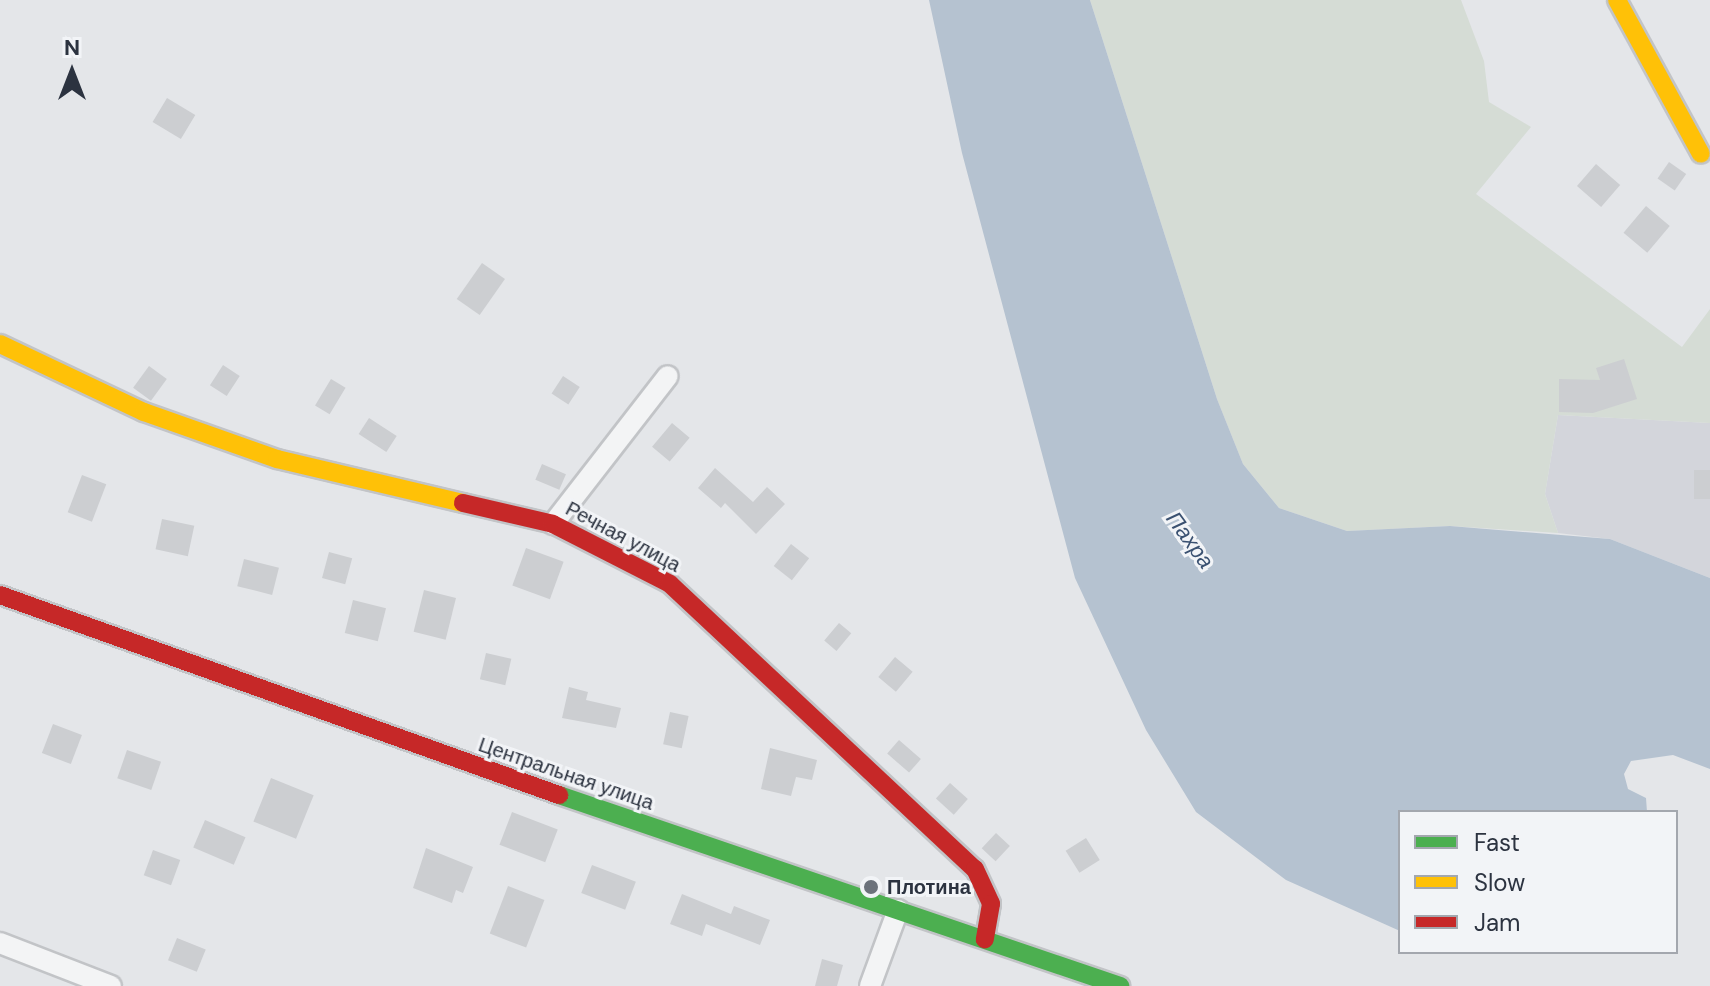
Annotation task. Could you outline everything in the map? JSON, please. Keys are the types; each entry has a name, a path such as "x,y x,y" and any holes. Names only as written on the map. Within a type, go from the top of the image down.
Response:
{"street":[{"path":"1617,0 1701,154"},
{"name":"Речная улица","path":"0,344 144,412 277,459 553,524 670,584 975,869 991,904 985,939"},
{"path":"553,524 668,376"},
{"name":"Центральная улица","path":"0,595 491,772 1120,986"},
{"path":"870,986 898,910"},
{"path":"0,943 111,986"}],"shaded area":[{"path":"1090,0 1461,0 1484,61 1489,102 1531,127 1476,194 1682,347 1710,309 1710,423 1558,415 1545,494 1558,533 1450,526 1347,531 1279,508 1243,464 1217,399"},
{"path":"1558,415 1710,423 1710,578 1610,539 1558,533 1545,494"}],"water":[{"name":"Пахра","path":"929,0 1090,0 1217,399 1243,464 1279,508 1347,531 1450,526 1610,539 1710,578 1710,769 1673,755 1631,761 1624,774 1628,789 1646,798 1647,810 1398,810 1398,930 1286,880 1196,812 1146,730 1075,578 962,153"}],"building":[{"path":"167,98 195,115 181,139 153,122"},
{"path":"1669,162 1686,174 1675,190 1658,178"},
{"path":"1596,164 1620,185 1601,207 1577,186"},
{"path":"1646,206 1670,226 1647,253 1624,233"},
{"path":"482,263 505,279 480,315 457,299"},
{"path":"1624,359 1637,399 1593,413 1559,412 1559,379 1600,380 1596,368"},
{"path":"223,365 240,376 227,396 210,385"},
{"path":"149,366 167,379 151,401 133,388"},
{"path":"563,376 580,387 568,405 552,394"},
{"path":"331,379 346,388 330,414 315,406"},
{"path":"369,418 397,436 386,452 359,434"},
{"path":"672,423 690,438 670,462 652,447"},
{"path":"542,464 566,474 559,490 535,480"},
{"path":"715,468 753,502 767,487 785,504 756,534 725,503 721,508 698,488"},
{"path":"1694,470 1710,470 1710,499 1694,499"},
{"path":"82,475 106,484 92,522 68,512"},
{"path":"162,519 194,526 188,556 156,549"},
{"path":"791,544 809,558 792,580 774,566"},
{"path":"526,548 564,562 550,599 512,586"},
{"path":"329,552 352,558 345,584 322,578"},
{"path":"244,559 279,568 272,595 237,586"},
{"path":"424,590 456,598 446,640 414,632"},
{"path":"353,600 386,608 378,641 345,633"},
{"path":"839,623 851,633 836,651 824,641"},
{"path":"486,653 511,659 505,685 480,679"},
{"path":"895,657 913,672 896,692 878,677"},
{"path":"569,687 588,692 586,700 621,708 616,728 562,718"},
{"path":"670,712 689,716 682,748 663,744"},
{"path":"53,724 82,735 71,764 42,753"},
{"path":"899,740 921,759 909,773 887,754"},
{"path":"770,748 817,760 812,780 796,777 791,796 761,789"},
{"path":"127,750 161,762 151,790 117,778"},
{"path":"271,778 314,795 296,839 253,822"},
{"path":"950,783 968,799 954,815 936,799"},
{"path":"512,812 558,830 545,862 499,845"},
{"path":"205,820 246,837 234,865 193,848"},
{"path":"996,833 1010,846 996,861 982,848"},
{"path":"1086,838 1100,860 1079,873 1066,851"},
{"path":"426,848 473,867 463,893 456,890 452,903 413,888"},
{"path":"153,850 180,860 171,885 144,875"},
{"path":"592,865 636,882 625,910 581,893"},
{"path":"508,886 544,900 526,948 490,934"},
{"path":"682,894 731,914 734,906 770,920 760,945 706,924 702,936 670,924"},
{"path":"177,938 206,950 197,972 168,960"},
{"path":"822,959 843,965 837,986 815,986"}],"traffic: fast":[{"path":"559,795 1120,986"}],"traffic: slow":[{"path":"1617,0 1701,154"},
{"path":"0,344 144,412 277,459 463,503"}],"traffic: jam":[{"path":"463,503 553,524 670,584 975,869 991,904 985,939"},
{"path":"0,595 559,795"}],"place":[{"name":"Плотина","path":"871,887"}]}
